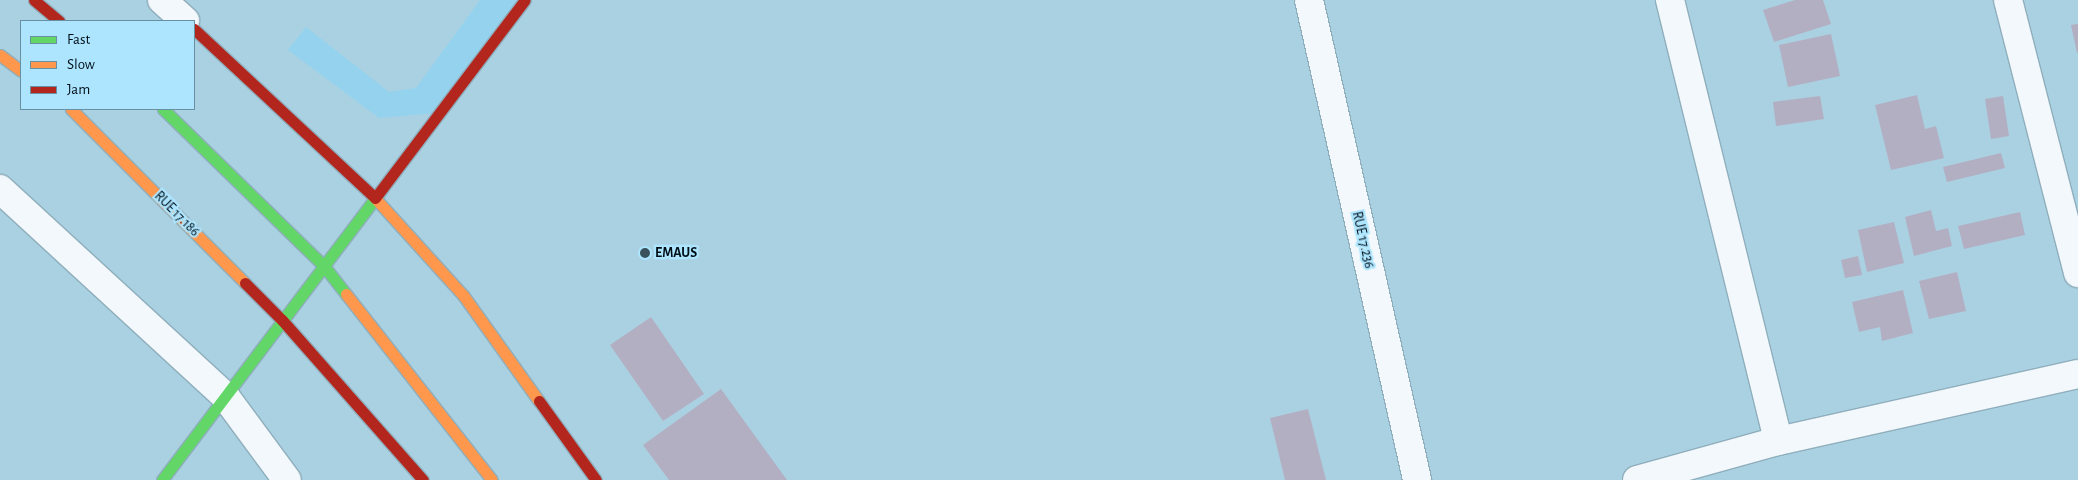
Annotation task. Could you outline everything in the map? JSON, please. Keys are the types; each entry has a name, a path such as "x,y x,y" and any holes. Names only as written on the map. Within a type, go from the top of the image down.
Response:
{"street":[{"path":"34,0 58,20"},
{"path":"162,0 184,20"},
{"path":"162,480 525,0"},
{"name":"RUE 17.236","path":"1309,0 1417,480"},
{"path":"1670,0 1778,441"},
{"path":"2008,0 2078,272"},
{"path":"195,30 375,198 463,294 596,480"},
{"path":"0,55 20,70"},
{"name":"RUE 17.186","path":"72,110 282,320 423,480"},
{"path":"164,110 324,266 492,480"},
{"path":"0,189 225,396 287,480"},
{"path":"1637,480 1778,441 2078,374"}],"shaded area":[{"path":"480,0 517,0 435,113 379,118 288,50 306,27 389,92 416,88"}],"building":[{"path":"1795,0 1823,0 1831,24 1774,42 1763,10"},
{"path":"2078,24 2078,53 2077,53 2071,25"},
{"path":"1831,34 1840,76 1788,87 1779,45"},
{"path":"1917,95 1925,129 1936,126 1944,158 1891,170 1875,105"},
{"path":"1820,96 1824,119 1776,126 1773,102"},
{"path":"2003,96 2009,136 1991,139 1985,99"},
{"path":"2001,153 2005,168 1947,182 1943,167"},
{"path":"1931,210 1936,231 1948,228 1952,246 1914,256 1905,217"},
{"path":"2020,212 2025,235 1964,249 1958,226"},
{"path":"1894,222 1904,263 1867,272 1858,230"},
{"path":"1858,256 1862,275 1845,278 1841,260"},
{"path":"1957,272 1966,311 1929,319 1919,281"},
{"path":"1903,290 1913,333 1882,341 1880,327 1859,332 1852,302"},
{"path":"651,317 704,394 663,421 610,345"},
{"path":"721,389 787,480 669,480 643,445"},
{"path":"1308,409 1326,480 1285,480 1270,418"}],"traffic: fast":[{"path":"164,110 324,266 346,294"},
{"path":"162,480 375,198"}],"traffic: slow":[{"path":"0,55 20,70"},
{"path":"72,110 245,283"},
{"path":"374,197 463,295 539,401"},
{"path":"346,294 492,480"}],"traffic: jam":[{"path":"34,0 58,20"},
{"path":"375,198 525,0"},
{"path":"195,30 374,197"},
{"path":"245,283 282,320 423,480"},
{"path":"539,401 596,480"}],"place":[{"name":"EMAUS","path":"645,253"}]}
